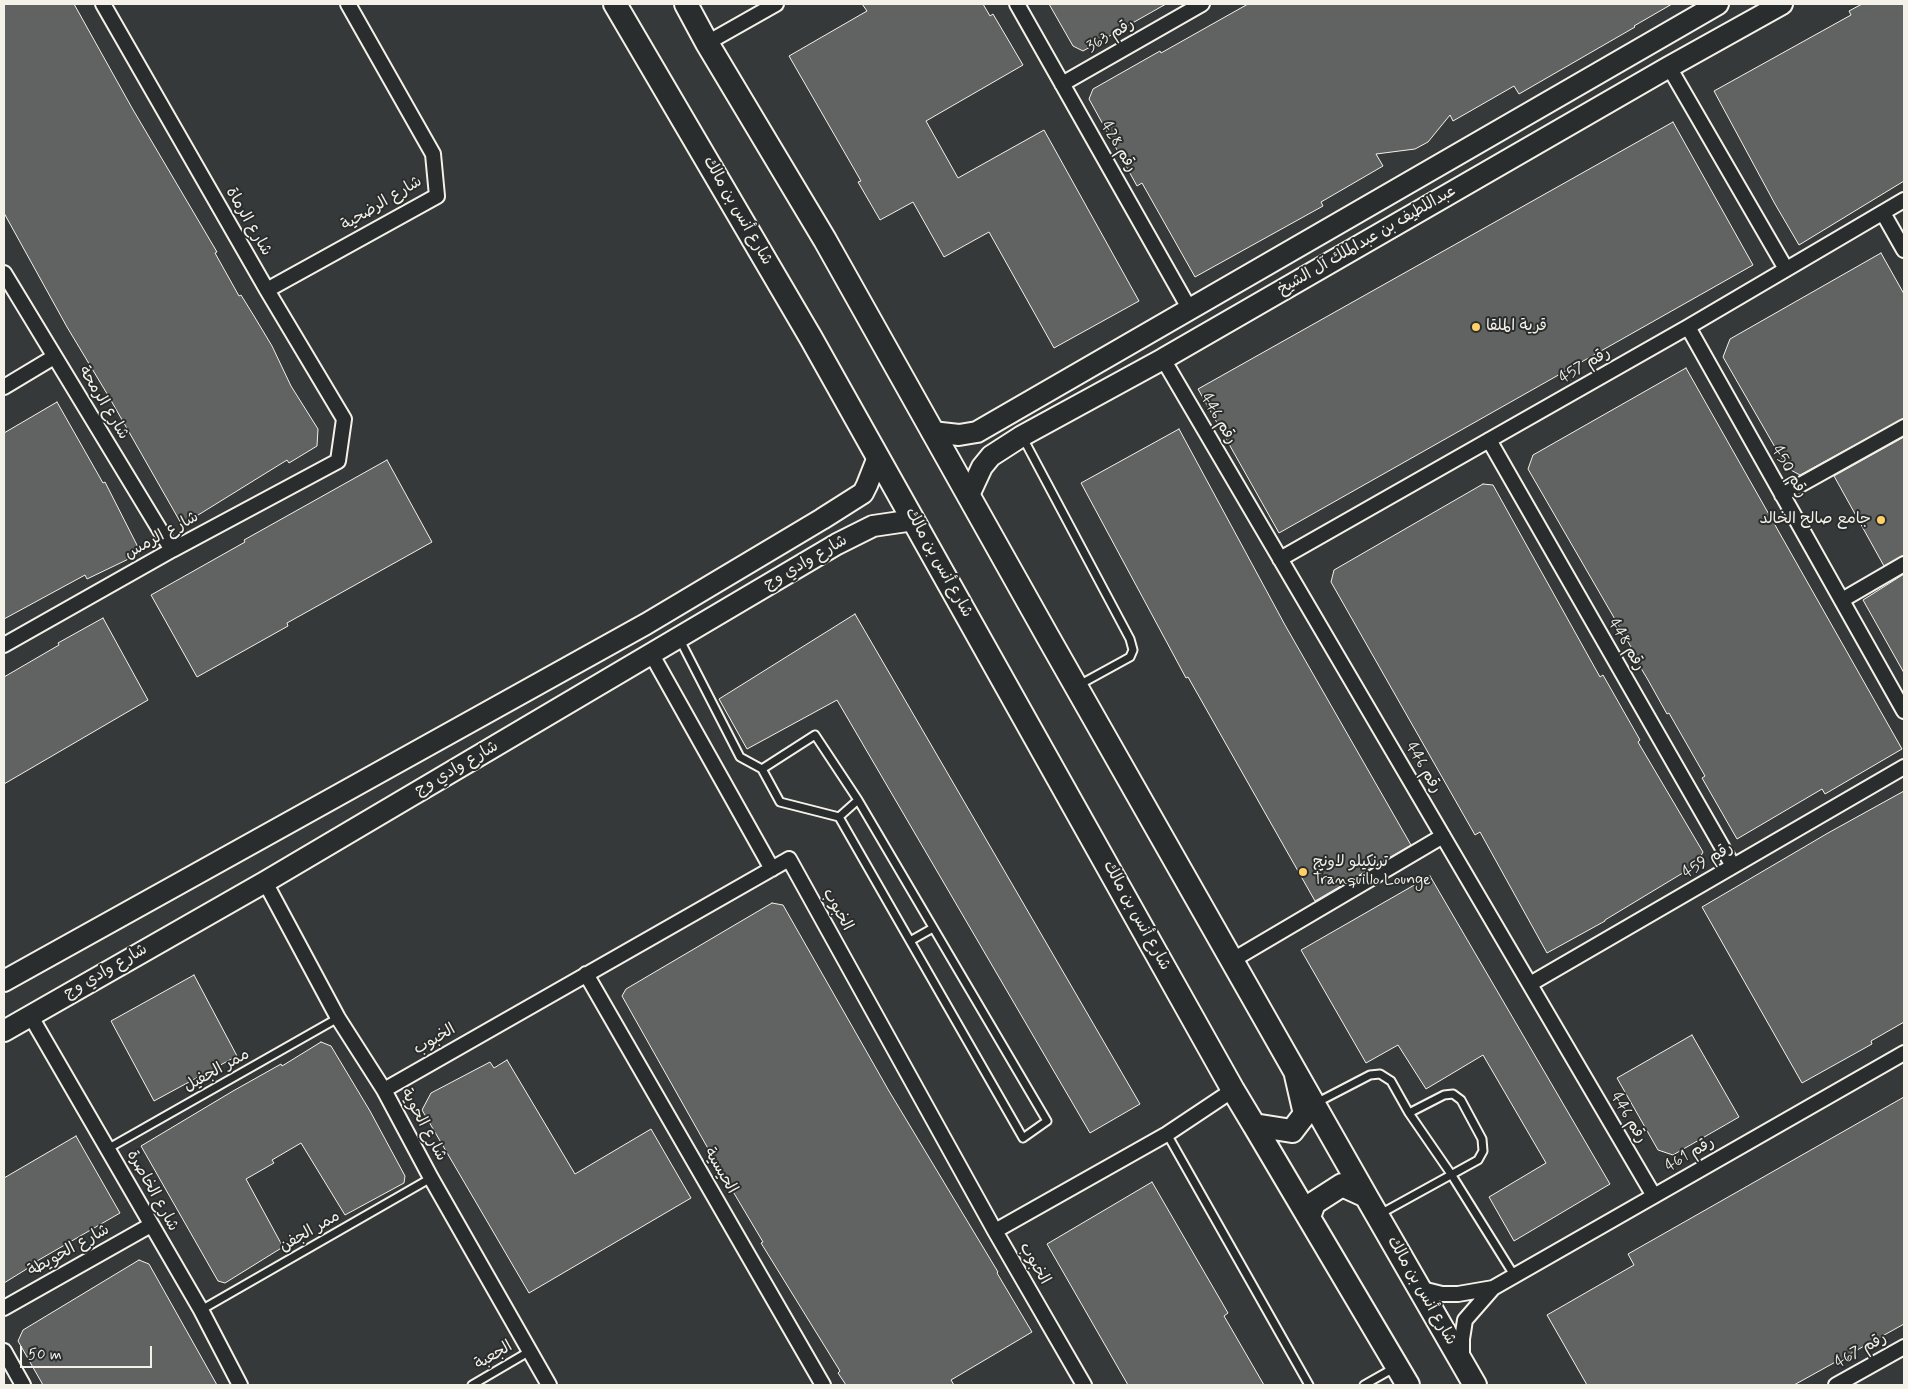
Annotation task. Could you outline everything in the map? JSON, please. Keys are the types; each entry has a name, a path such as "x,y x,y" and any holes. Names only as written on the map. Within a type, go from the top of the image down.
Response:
{"main road":[{"name":"شارع أنس بن مالك","path":"616,4 811,338 1233,1090 1402,1376"},
{"name":"شارع أنس بن مالك","path":"686,4 707,43 825,240 1231,961 1475,1385"},
{"name":"شارع أنس بن مالك","path":"1254,1125 1292,1132 1304,1114 1296,1075"},
{"path":"1308,1218 1314,1203 1342,1184 1366,1196"}],"street":[{"name":"شارع الرماة","path":"103,4 267,290 344,419 338,461"},
{"name":"شارع الرضحية","path":"267,290 436,196 433,154 348,4"},
{"path":"707,43 776,4"},
{"name":"رقم 428","path":"1017,4 1189,308"},
{"name":"رقم 363","path":"1062,84 1202,4"},
{"name":"عبداللطيف بن عبدالملك آل الشيخ","path":"932,432 959,435 977,432 1718,4"},
{"name":"عبداللطيف بن عبدالملك آل الشيخ","path":"969,495 982,467 991,456 1028,432 1163,359 1669,67 1782,4"},
{"path":"1669,67 1786,269"},
{"name":"رقم 457","path":"1280,559 1688,327 1904,200"},
{"path":"1882,212 1904,250"},
{"name":"شارع الرمحة","path":"4,273 172,550"},
{"path":"1236,281 1250,308"},
{"name":"رقم 450","path":"1688,327 1904,711"},
{"path":"4,387 54,357"},
{"name":"رقم 446","path":"1163,359 1654,1196"},
{"path":"1022,406 1013,415 1012,423 1021,430 1028,432"},
{"path":"1782,495 1904,428"},
{"name":"رقم 448","path":"1489,440 1733,866"},
{"name":"شارع وادي وج","path":"4,980 637,629 822,519 862,493 868,485 878,456"},
{"name":"شارع الرمس","path":"4,645 172,550 338,461"},
{"path":"822,519 837,544"},
{"name":"شارع وادي وج","path":"4,1031 264,882 652,655 679,637 837,544 874,526 914,520"},
{"path":"1842,600 1904,564"},
{"path":"652,655 772,869"},
{"name":"رقم 459","path":"1530,984 1904,767"},
{"path":"1231,961 1443,836"},
{"name":"الخبوب","path":"384,1090 789,859 995,1231 1084,1385"},
{"name":"شارع الحوية","path":"264,882 338,1018 384,1090 431,1178 549,1385"},
{"name":"الحيسية","path":"586,974 823,1385"},
{"name":"شارع الخاصرة","path":"30,1015 202,1310 240,1385"},
{"name":"رقم 461","path":"1492,1288 1904,1053"},
{"path":"995,1231 1168,1134 1233,1090"},
{"name":"شارع الحويطة","path":"4,1308 151,1225"},
{"path":"1418,1288 1442,1294 1458,1294 1492,1288"},
{"path":"1462,1363 1462,1338 1465,1320 1492,1288"},
{"name":"رقم 467","path":"1836,1385 1904,1347"},
{"path":"4,1352 23,1385"}],"lane":[{"path":"1028,432 1130,639 1133,650 1130,657 1076,687"},
{"path":"679,637 740,757 762,769 780,802 839,817 1023,1138 1047,1121 858,800 815,735 762,769"},
{"path":"839,817 858,800"},
{"path":"910,941 933,928"},
{"name":"ممر الجفيل","path":"108,1148 338,1018"},
{"path":"1313,1104 1370,1076 1380,1074 1391,1081 1514,1275"},
{"path":"1378,1216 1478,1160 1484,1151 1482,1139 1461,1100 1453,1094 1444,1095 1409,1112"},
{"path":"1168,1134 1309,1385"},
{"name":"ممر الجفن","path":"202,1310 431,1178"},
{"name":"الجعبة","path":"472,1385 530,1351"},
{"path":"1364,1385 1402,1376"}],"building":[{"path":"4,4 74,4 132,108 217,252 215,253 239,296 241,295 272,346 291,386 318,429 317,446 289,463 287,460 182,525 67,327 4,213"},
{"path":"862,4 983,4 990,16 993,14 1023,65 926,121 958,178 1044,130 1139,301 1054,348 989,232 944,257 913,202 880,220 858,182 861,181 789,56 867,11"},
{"path":"1049,4 1166,4 1083,51 1073,46"},
{"path":"1248,4 1672,4 1519,94 1514,86 1453,121 1450,115 1428,142 1415,149 1376,154 1383,166 1321,202 1323,206 1195,277 1142,183 1137,186 1089,99 1093,89"},
{"path":"1862,4 1904,4 1904,181 1799,245 1714,91 1851,15 1849,11"},
{"name":"قرية الملقا","path":"1673,122 1753,265 1279,533 1198,389"},
{"path":"1881,253 1904,294 1904,418 1800,475 1787,468 1723,357 1730,339"},
{"path":"1686,368 1902,749 1825,794 1822,789 1737,839 1702,778 1705,776 1669,713 1667,714 1629,648 1631,647 1528,469 1533,455"},
{"path":"57,402 103,483 105,482 141,553 87,579 85,575 4,619 4,433"},
{"path":"1179,429 1285,625 1411,845 1315,901 1188,677 1186,678 1081,483"},
{"name":"جامع صالح الخالد","path":"1904,437 1904,555 1884,566 1834,476"},
{"path":"387,460 432,542 287,623 288,626 197,677 151,595 245,542 244,540"},
{"path":"1483,484 1493,485 1600,677 1603,675 1640,740 1638,742 1703,852 1696,865 1605,921 1547,953 1480,832 1475,835 1331,582 1334,570"},
{"path":"1904,574 1904,673 1863,600"},
{"path":"855,614 1140,1104 1090,1133 837,700 747,749 719,699"},
{"path":"103,618 148,700 4,784 4,677 59,645 58,643"},
{"path":"1904,791 1904,1022 1871,1041 1872,1044 1802,1083 1702,907"},
{"path":"1430,876 1610,1184 1514,1241 1489,1197 1546,1163 1483,1055 1426,1089 1398,1045 1366,1063 1301,950"},
{"path":"772,903 783,905 889,1091 1032,1332 951,1380 954,1385 846,1385 838,1373 840,1371 761,1243 763,1242 622,996 626,989"},
{"path":"194,975 237,1056 154,1101 111,1021"},
{"path":"1692,1035 1739,1117 1673,1155 1658,1150 1617,1078"},
{"path":"321,1042 331,1046 370,1111 405,1176 404,1183 345,1215 301,1143 272,1160 274,1163 246,1179 283,1247 225,1283 218,1281 141,1146 233,1091 281,1064 282,1066"},
{"path":"507,1060 575,1174 651,1129 691,1198 529,1293 422,1110 431,1093 490,1062 494,1068"},
{"path":"1904,1097 1904,1324 1794,1385 1587,1385 1547,1315 1634,1265 1628,1254"},
{"path":"76,1136 120,1213 37,1261 4,1283 4,1178"},
{"path":"1152,1182 1228,1313 1224,1316 1264,1385 1128,1385 1047,1244"},
{"path":"139,1260 149,1264 217,1385 43,1385 18,1341 23,1330"}],"place":[{"name":"قرية الملقا","path":"1476,327"},
{"name":"جامع صالح الخالد","path":"1881,520"},
{"name":"ترنكيلو لاونج Tranquillo Lounge","path":"1303,872"}]}
